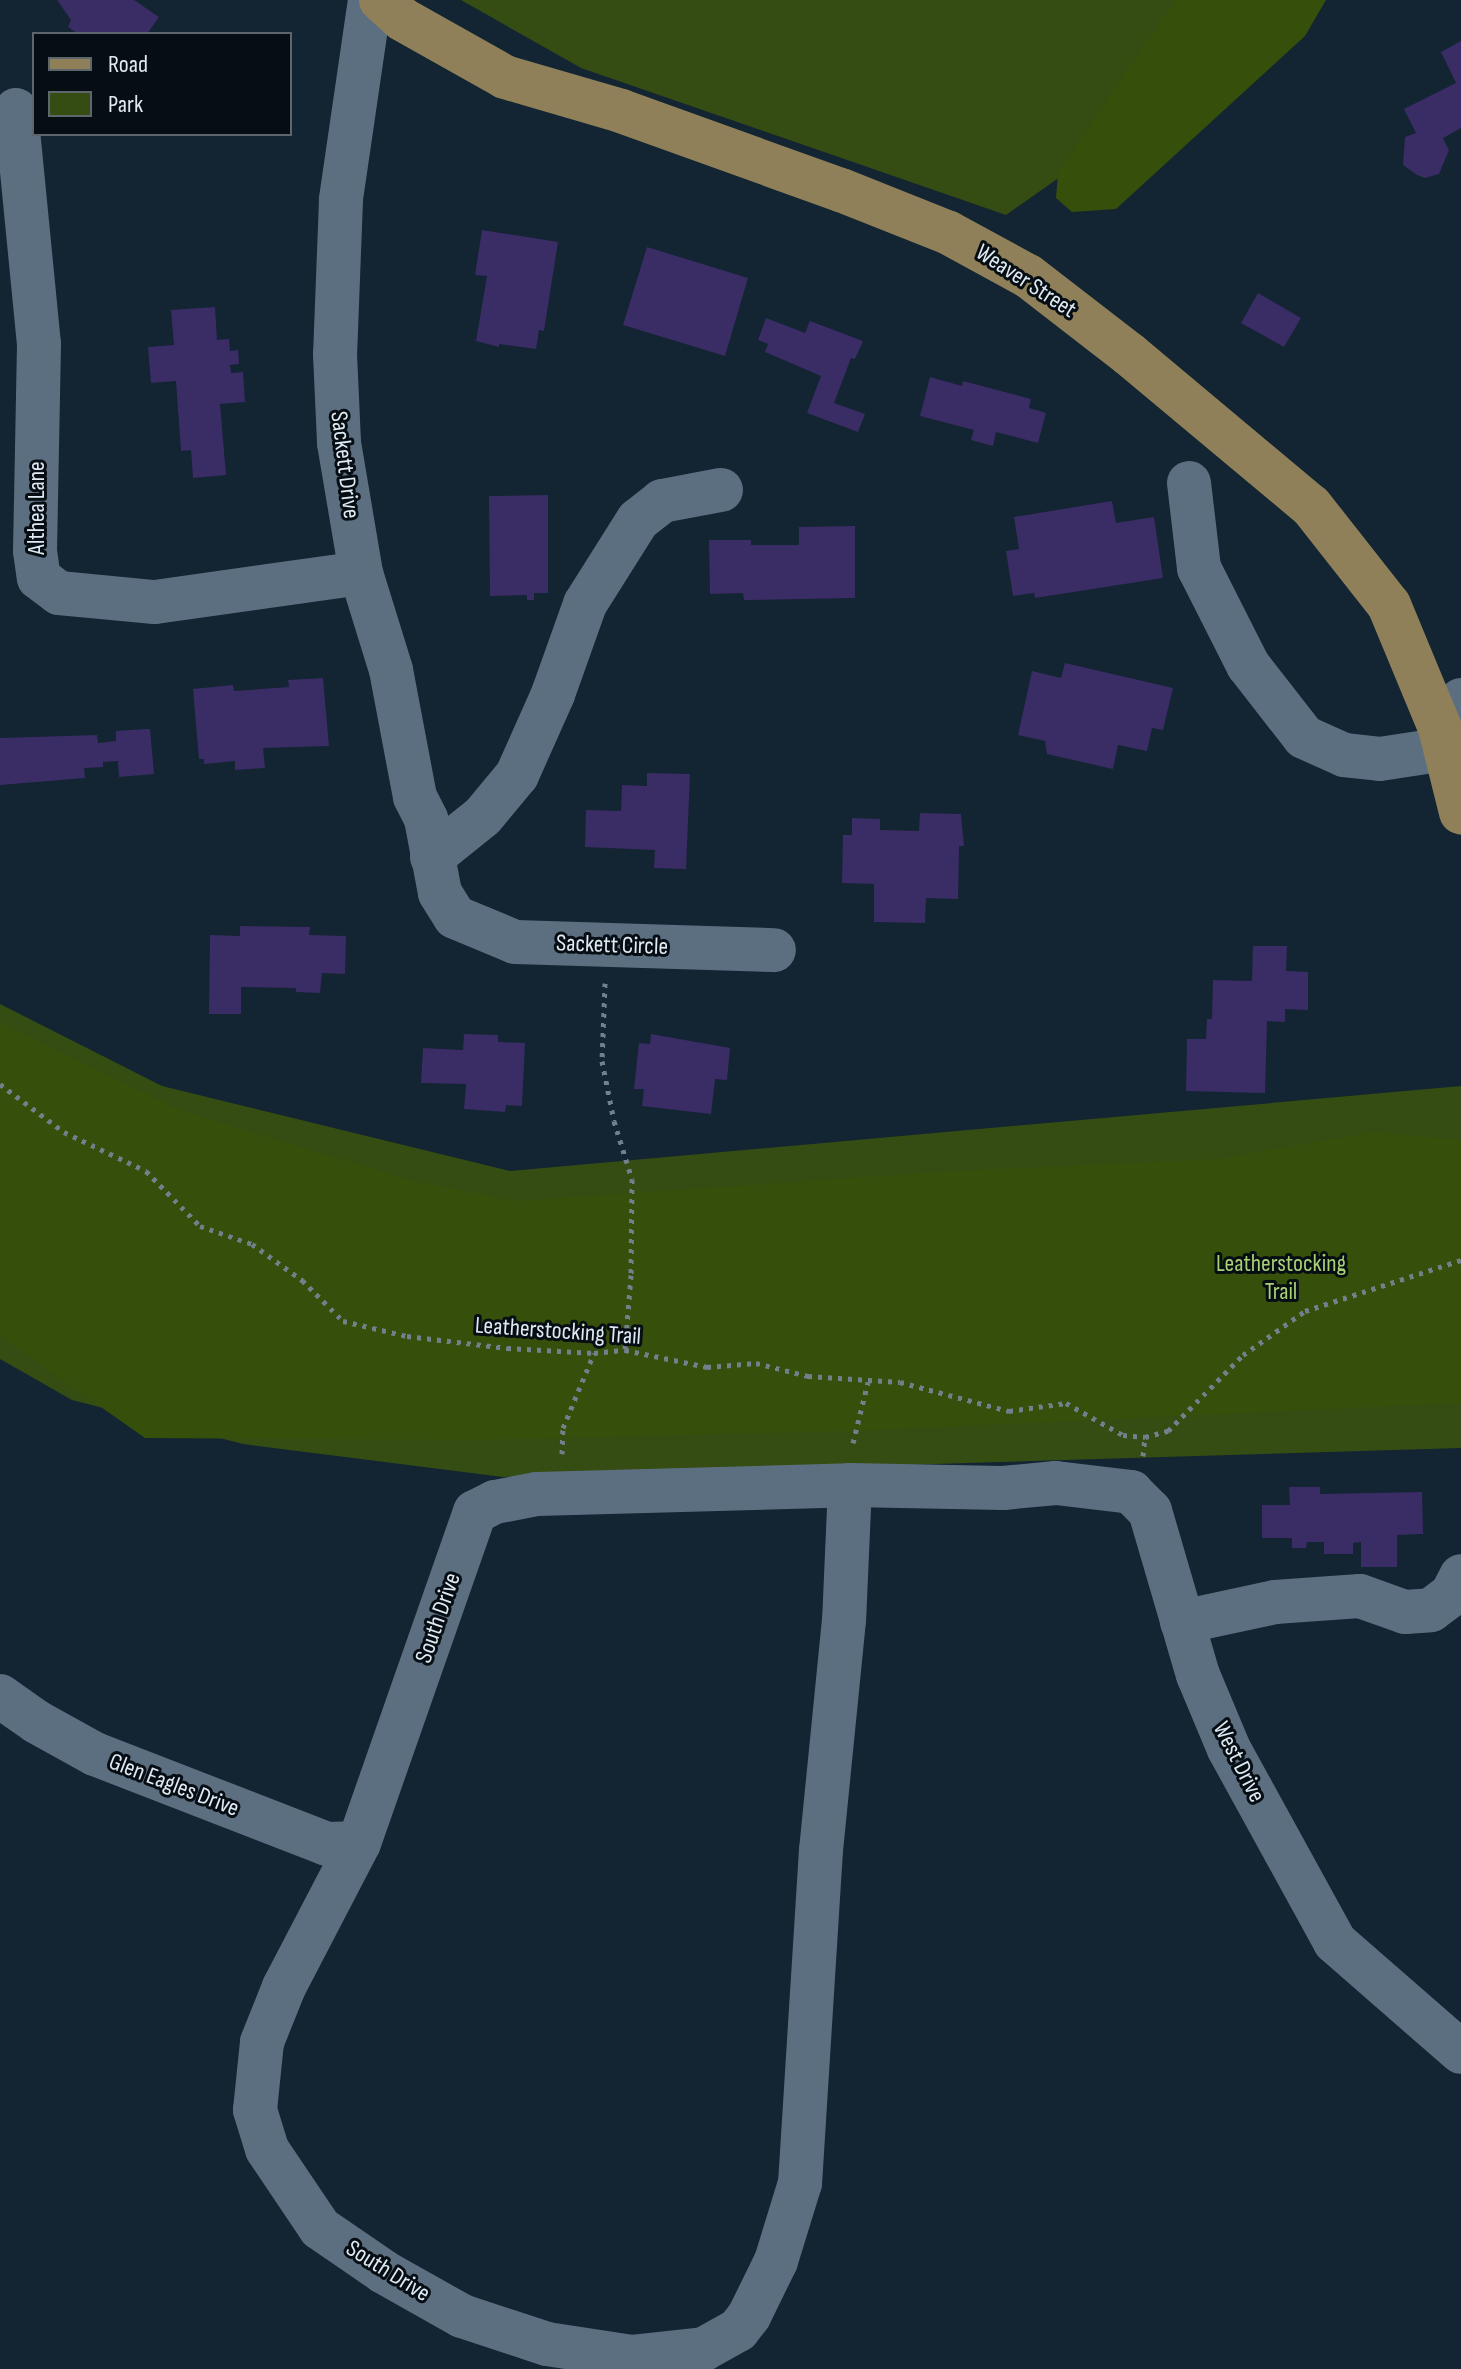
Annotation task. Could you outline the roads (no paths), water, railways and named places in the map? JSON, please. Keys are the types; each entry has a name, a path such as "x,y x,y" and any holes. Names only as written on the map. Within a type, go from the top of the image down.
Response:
{"main road":[{"name":"Weaver Street","path":"381,0 402,19 505,77 621,111 841,190 949,233 1028,276 1129,354 1311,506 1389,605 1449,726 1461,812"}],"street":[{"name":"Sackett Drive","path":"370,0 341,200 335,354 339,443 361,573 391,670 415,797 426,819 440,893 455,917"},
{"name":"Althea Lane","path":"16,110 39,344 35,551 39,578 59,593 155,602 361,573"},
{"path":"1189,483 1199,568 1248,665 1304,737 1344,755 1380,759 1449,726"},
{"path":"432,857 483,816 517,775 553,694 585,604 638,520 662,501 721,490"},
{"name":"Sackett Circle","path":"455,917 515,942 774,950"},
{"name":"South Drive","path":"850,1485 844,1620 821,1850 800,2183 776,2261 749,2316 738,2330 704,2349 632,2357 547,2344 462,2316 384,2272 320,2228 267,2149 255,2110 262,2042 284,1987 359,1843 475,1512 495,1502 560,1493 850,1485 1003,1488 1056,1483"},
{"name":"West Drive","path":"1056,1483 1131,1492 1150,1511 1198,1675 1229,1749 1335,1942 1461,2052"},
{"path":"1182,1622 1275,1602 1360,1596 1405,1612 1431,1610 1452,1594 1461,1576"},
{"name":"Glen Eagles Drive","path":"0,1696 37,1722 95,1754 327,1844 359,1843"}],"park label":[{"name":"Leatherstocking Trail","path":"1281,1278"}]}
